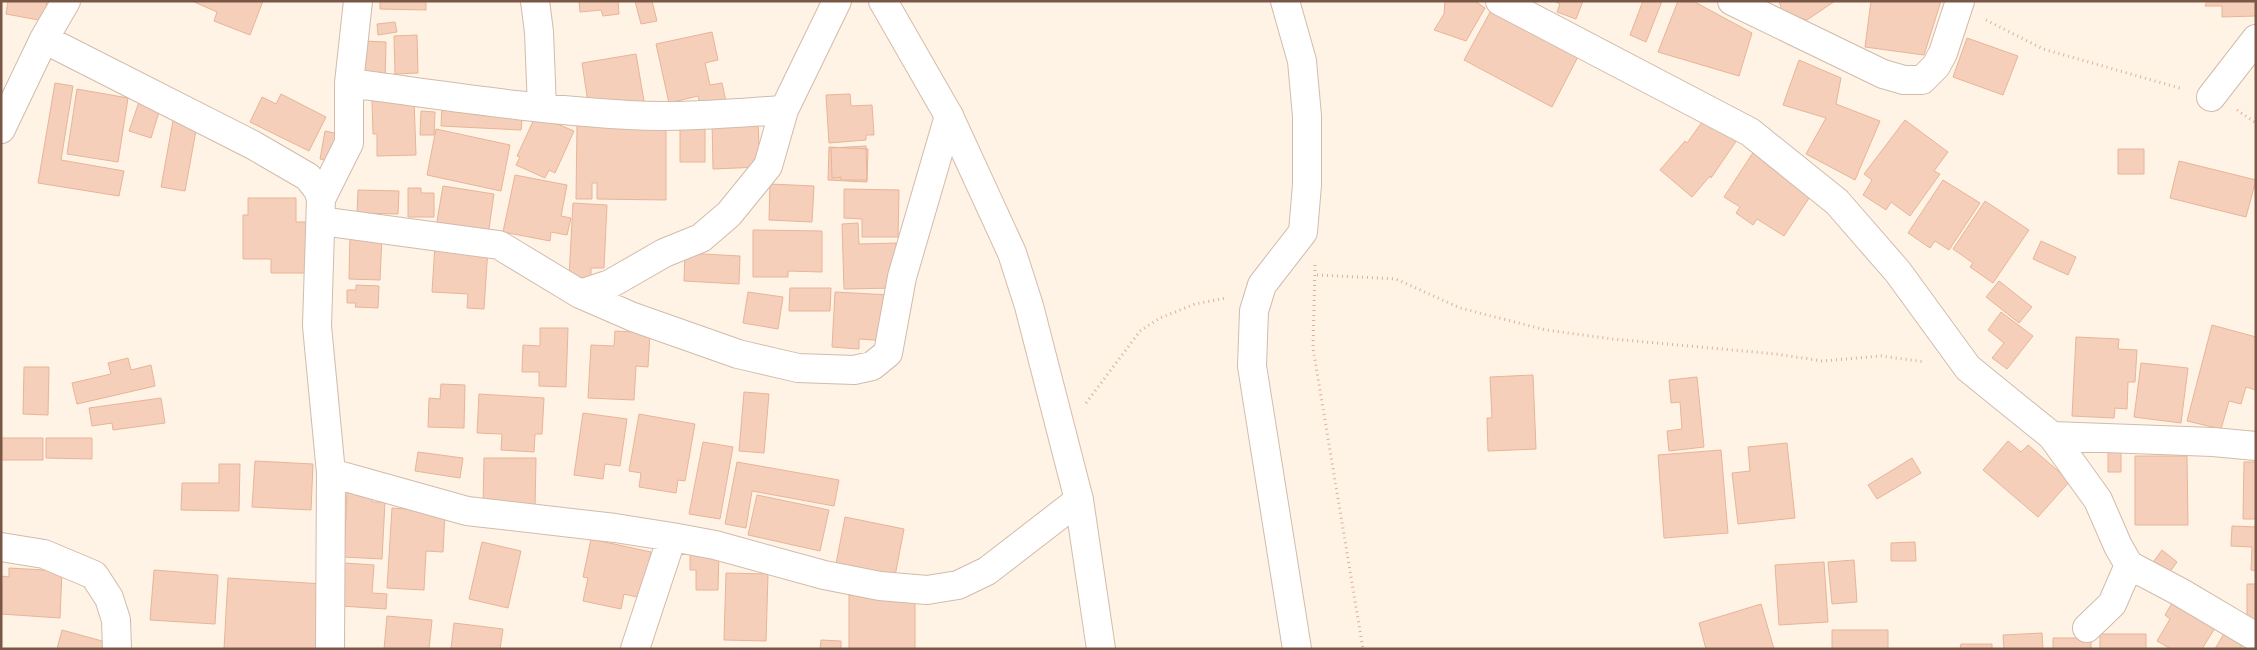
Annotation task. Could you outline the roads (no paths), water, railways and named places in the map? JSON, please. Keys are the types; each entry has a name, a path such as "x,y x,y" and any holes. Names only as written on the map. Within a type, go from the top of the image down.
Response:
{"street":[{"path":"1,129 44,39 66,1"},
{"path":"321,210 349,142 349,83 358,1"},
{"path":"535,1 540,32 542,108"},
{"path":"580,294 610,284 664,253 701,238 729,214 768,166 784,110 837,1"},
{"path":"883,1 950,116 1012,253 1029,306 1079,500 1101,649"},
{"path":"1285,1 1302,61 1307,116 1307,185 1303,232 1262,285 1254,311 1252,366 1297,649"},
{"path":"1500,1 1750,132 1837,202 1898,272 1968,368 2052,436 2098,500 2118,546 2129,564 2256,636"},
{"path":"1732,1 1883,74 1904,80 1922,80 1936,66 1960,4"},
{"path":"44,39 269,154 308,177 318,190 321,210 317,326 331,473 330,649"},
{"path":"2210,97 2256,39"},
{"path":"349,83 542,108 630,116 784,110"},
{"path":"321,210 499,245 580,294 633,317 738,354 798,368 854,370 872,366 888,353 902,277 950,116"},
{"path":"2052,436 2213,442 2256,446"},
{"path":"331,473 467,511 672,537 715,545 824,575 880,586 927,590 958,585 986,571 1079,500"},
{"path":"635,649 672,537"},
{"path":"1,547 44,554 94,575 109,598 116,620 117,649"},
{"path":"2087,628 2112,604 2129,564"}]}
